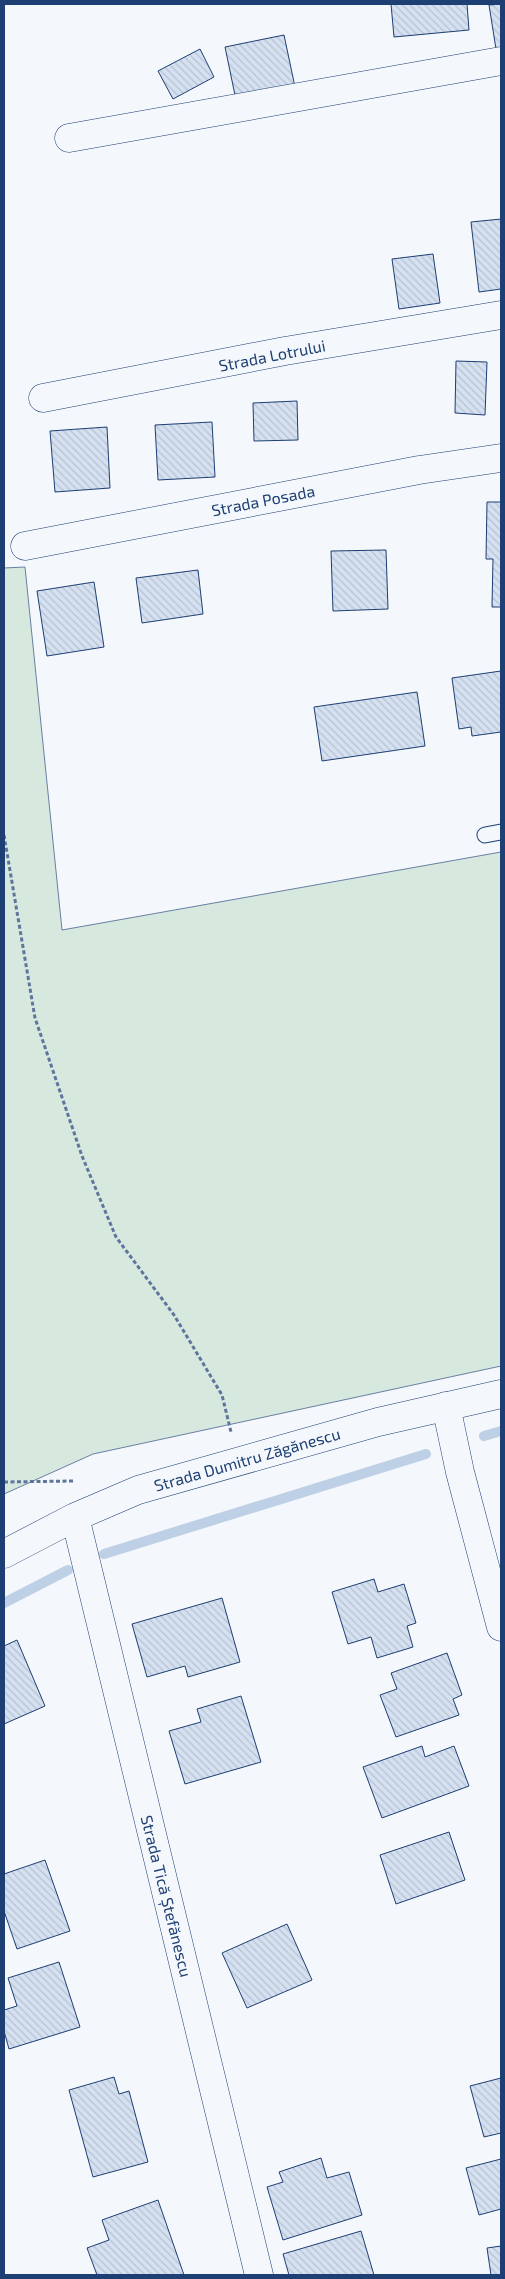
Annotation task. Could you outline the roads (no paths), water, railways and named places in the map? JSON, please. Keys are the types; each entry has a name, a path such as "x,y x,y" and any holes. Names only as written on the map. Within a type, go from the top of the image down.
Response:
{"street":[{"path":"69,138 501,61"},
{"name":"Strada Lotrului","path":"43,398 285,351 501,316"},
{"name":"Strada Posada","path":"25,546 419,470 501,458"},
{"name":"Strada Dumitru Zăgănescu","path":"4,1554 75,1517 138,1490 378,1422 501,1394"},
{"path":"446,1406 460,1472 501,1627"},
{"name":"Strada Tică Ștefănescu","path":"75,1517 259,2275"}],"lane":[{"path":"485,835 501,832"}],"waterway":[{"path":"484,1436 501,1431"},
{"path":"104,1554 426,1454"},
{"path":"4,1603 68,1570"}]}
